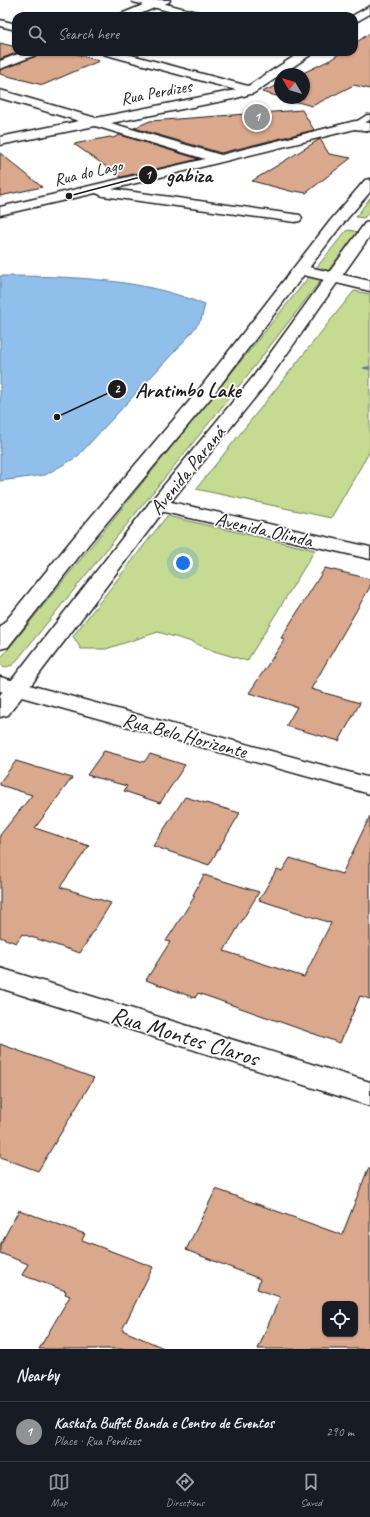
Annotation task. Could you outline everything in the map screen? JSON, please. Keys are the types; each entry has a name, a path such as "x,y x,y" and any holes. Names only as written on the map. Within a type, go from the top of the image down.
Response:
{"street":[{"path":"137,0 185,12"},
{"path":"135,12 165,0"},
{"path":"358,17 370,9"},
{"path":"0,23 12,26"},
{"path":"0,65 24,56"},
{"path":"123,56 250,90"},
{"name":"Rua Perdizes","path":"0,141 90,122 234,95 250,90 303,56"},
{"path":"0,94 90,122 222,159"},
{"name":"Rua do Lago","path":"0,211 222,159 355,125 370,127"},
{"name":"Avenida Paraná","path":"0,642 80,541 203,396 339,218 370,183"},
{"path":"90,190 295,218"},
{"name":"Avenida Paraná","path":"0,710 8,686 259,381 370,226"},
{"path":"300,270 370,286"},
{"name":"Avenida Olinda","path":"158,505 370,552"},
{"name":"Rua Belo Horizonte","path":"8,686 370,786"},
{"name":"Rua Montes Claros","path":"0,978 370,1094"}],"lane":[{"path":"355,125 370,117"}],"green space":[{"path":"370,198 370,211 364,218 356,217"},
{"path":"349,230 358,232 243,381 13,665 5,667 0,665 0,659 346,231"},
{"path":"354,291 370,294 370,451 331,518 196,489"},
{"path":"167,516 315,550 247,661 158,632 106,649 81,649 73,636"}],"water":[{"path":"0,276 104,280 156,289 205,305 201,320 188,337 77,457 45,475 0,481"}],"building":[{"path":"370,33 370,89 354,85 312,106 305,104 310,104 310,70 336,56 358,56 358,41"},
{"path":"0,43 12,46 12,55 0,59"},
{"path":"36,56 83,56 99,61 43,85 0,74 0,70"},
{"path":"274,87 274,95 262,92"},
{"path":"302,110 314,130 221,153 134,128 150,121"},
{"path":"120,135 199,159 121,177 74,144 110,137 113,138"},
{"path":"320,139 329,154 351,158 306,193 294,192 252,181"},
{"path":"0,153 42,187 0,196"},
{"path":"325,568 370,579 370,587 311,689 360,703 339,741 286,726 297,707 249,693 285,639 281,638"},
{"path":"104,751 144,762 150,754 185,765 160,803 124,791 127,786 87,775"},
{"path":"16,761 72,778 35,828 89,846 60,887 111,903 80,953 22,934 16,943 0,937 0,835 32,795 0,785 0,782"},
{"path":"185,797 240,813 209,865 153,846"},
{"path":"370,816 370,999 360,996 340,1043 198,993 195,998 146,980 170,942 166,941 195,896 193,895 204,875 259,892 224,951 304,977 331,923 259,900 277,869 282,871 290,858 342,874"},
{"path":"0,1044 94,1078 38,1171 0,1157"},
{"path":"368,1169 370,1169 370,1349 258,1349 280,1297 257,1289 260,1279 186,1250 216,1189 342,1235"},
{"path":"19,1210 85,1234 82,1240 153,1267 122,1330 166,1349 39,1349 70,1296 65,1294 66,1291 22,1275 28,1264 0,1253 0,1245"}],"place":[{"name":"Kaskata Buffet Banda e Centro de Eventos","path":"257,117"},
{"name":"gabiza","path":"69,196"},
{"name":"Aratimbo Lake","path":"57,417"}]}
